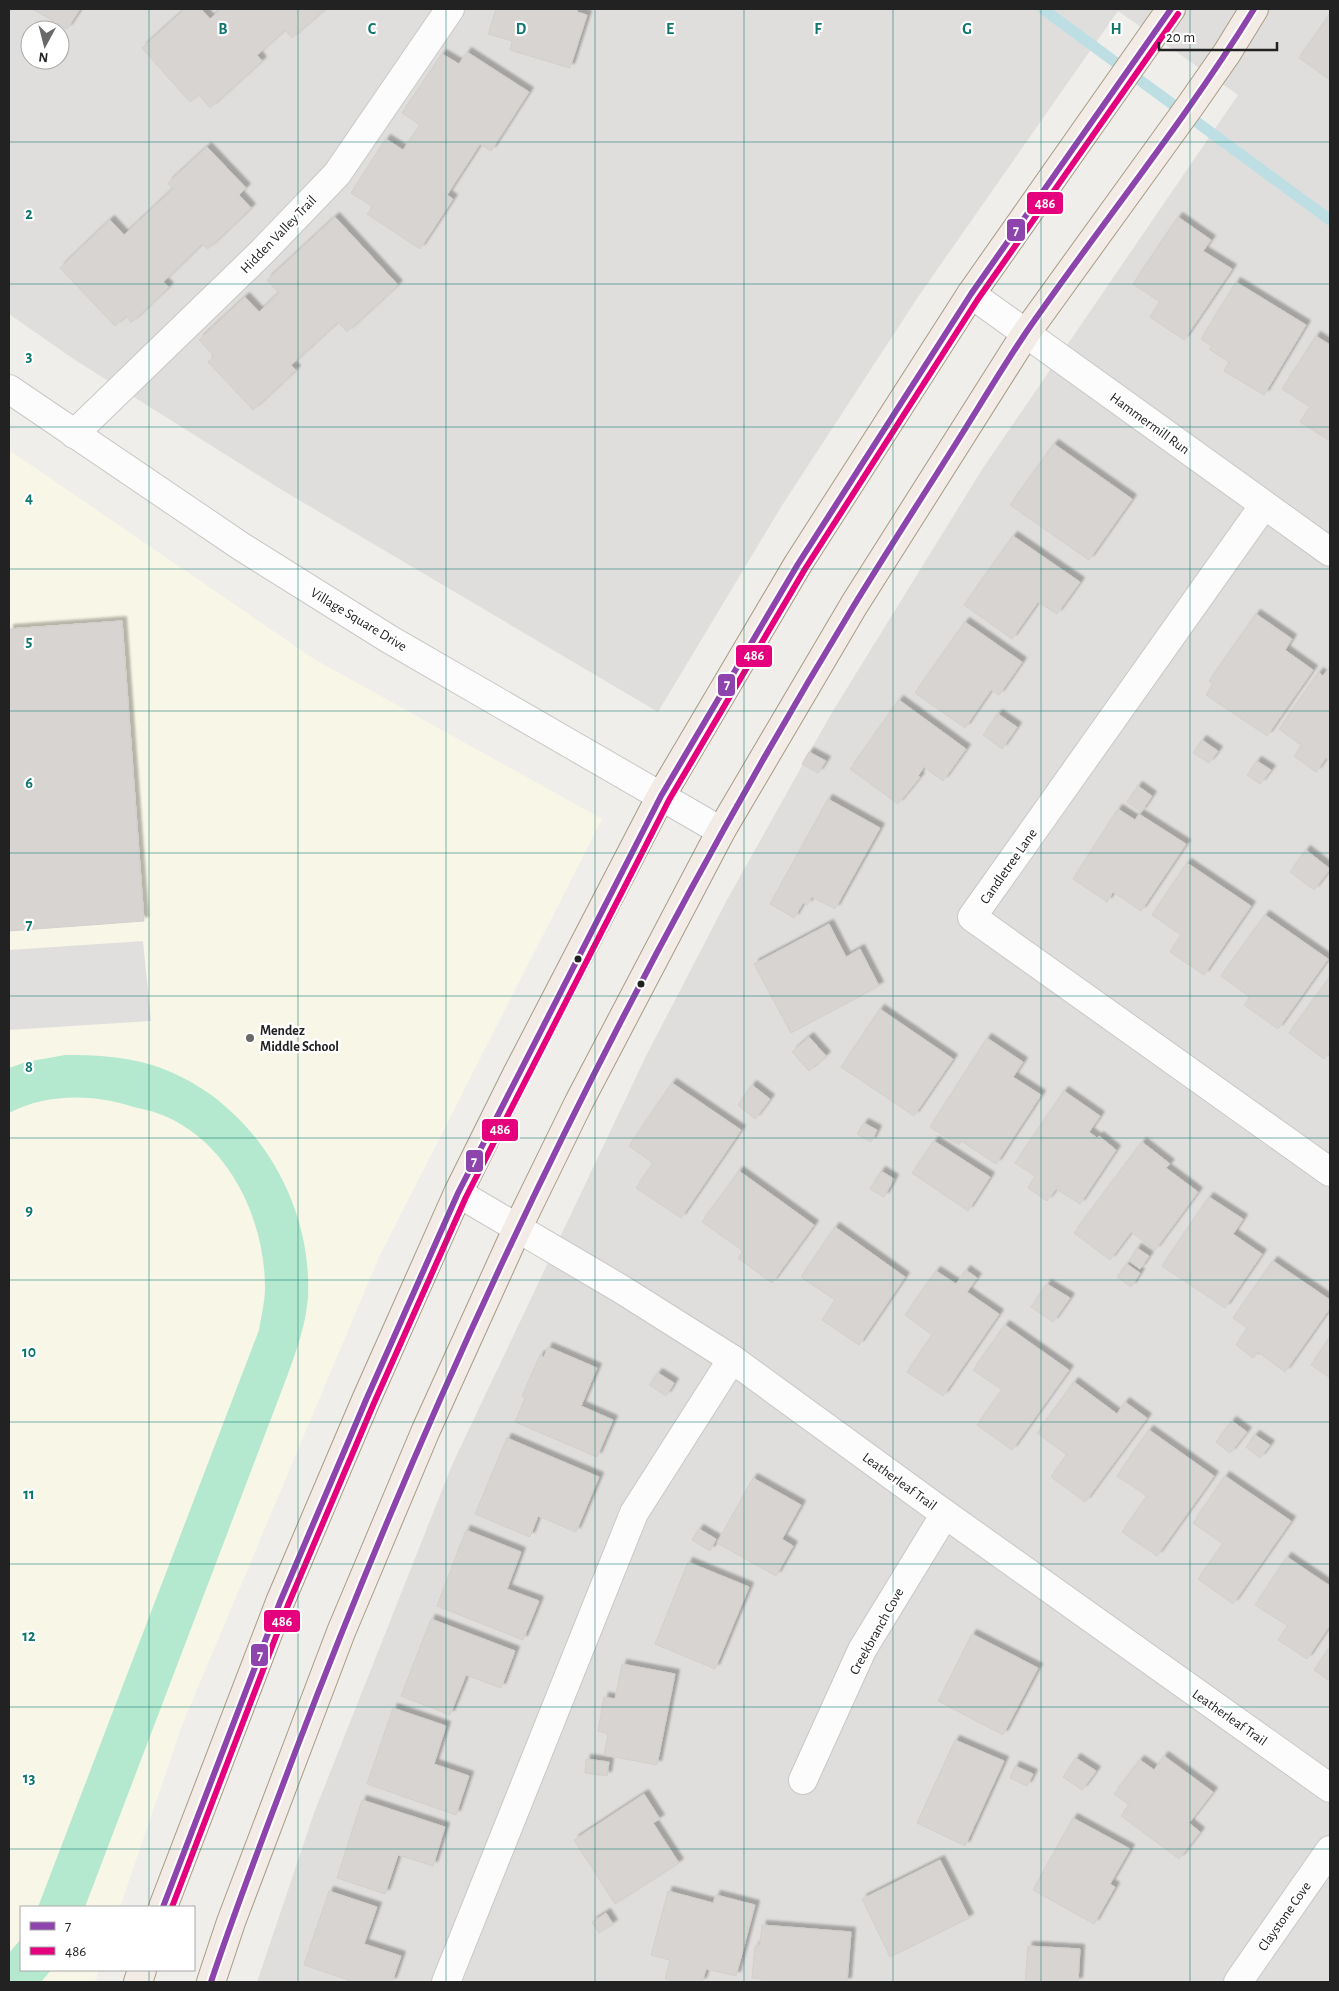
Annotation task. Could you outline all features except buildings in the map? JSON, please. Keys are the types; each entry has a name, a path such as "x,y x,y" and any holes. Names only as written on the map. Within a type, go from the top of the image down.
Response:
{"main road":[{"path":"163,1906 280,1602 366,1400 458,1193 521,1066 661,796 798,564 971,294 1171,9"},
{"path":"212,1982 231,1922 341,1632 426,1430 518,1227 579,1102 721,831 854,605 1026,334 1210,77 1254,9"}],"street":[{"name":"Hidden Valley Trail","path":"74,434 261,253 337,174 450,9"},
{"name":"Hammermill Run","path":"971,294 1330,552"},
{"name":"Village Square Drive","path":"9,389 242,547 324,598 721,831"},
{"name":"Candletree Lane","path":"1264,505 972,917 1330,1172"},
{"name":"Leatherleaf Trail","path":"458,1193 518,1227 732,1359 945,1514 1330,1788"},
{"path":"446,1982 634,1513 732,1359"},
{"name":"Creekbranch Cove","path":"803,1780 862,1650 945,1514"},
{"name":"Claystone Cove","path":"1238,1982 1330,1850"}],"shaded area":[{"path":"9,9 1330,9 1330,1982 257,1982 314,1813 452,1465 646,1056 728,898 831,714 983,468 1238,95 1118,11 918,297 781,507 658,712 282,490 75,360 9,314"},
{"name":"Mendez Middle School","path":"9,450 314,659 602,819 379,1257 182,1725 120,1906 20,1906 20,1971 99,1971 95,1982 9,1982"},
{"path":"143,941 151,1021 9,1030 9,950"}],"green space":[{"path":"65,1055 87,1055 130,1060 152,1065 186,1079 218,1100 245,1125 268,1155 286,1188 299,1223 307,1260 307,1307 298,1346 85,1906 38,1906 259,1330 265,1288 259,1237 251,1212 240,1188 226,1166 209,1147 190,1130 167,1117 112,1101 82,1098 52,1099 37,1102 9,1113 9,1068 26,1062"},
{"path":"20,1940 20,1971 50,1971 41,1982 9,1982 9,1953"}],"waterway":[{"path":"1043,9 1330,220"}],"transit line":[{"name":"7","path":"163,1906 280,1602 366,1400 458,1193 661,796 798,564 971,294 1171,9"},
{"name":"7","path":"211,1982 296,1750 354,1602 416,1455 481,1310 549,1166 620,1023 694,883 772,744 853,607 1000,373 1055,291 1172,132 1228,51 1254,9"},
{"name":"486","path":"172,1906 288,1605 374,1403 466,1197 669,800 805,569 978,299 1178,14"}],"place":[{"name":"Mendez Middle School","path":"250,1038"}]}
